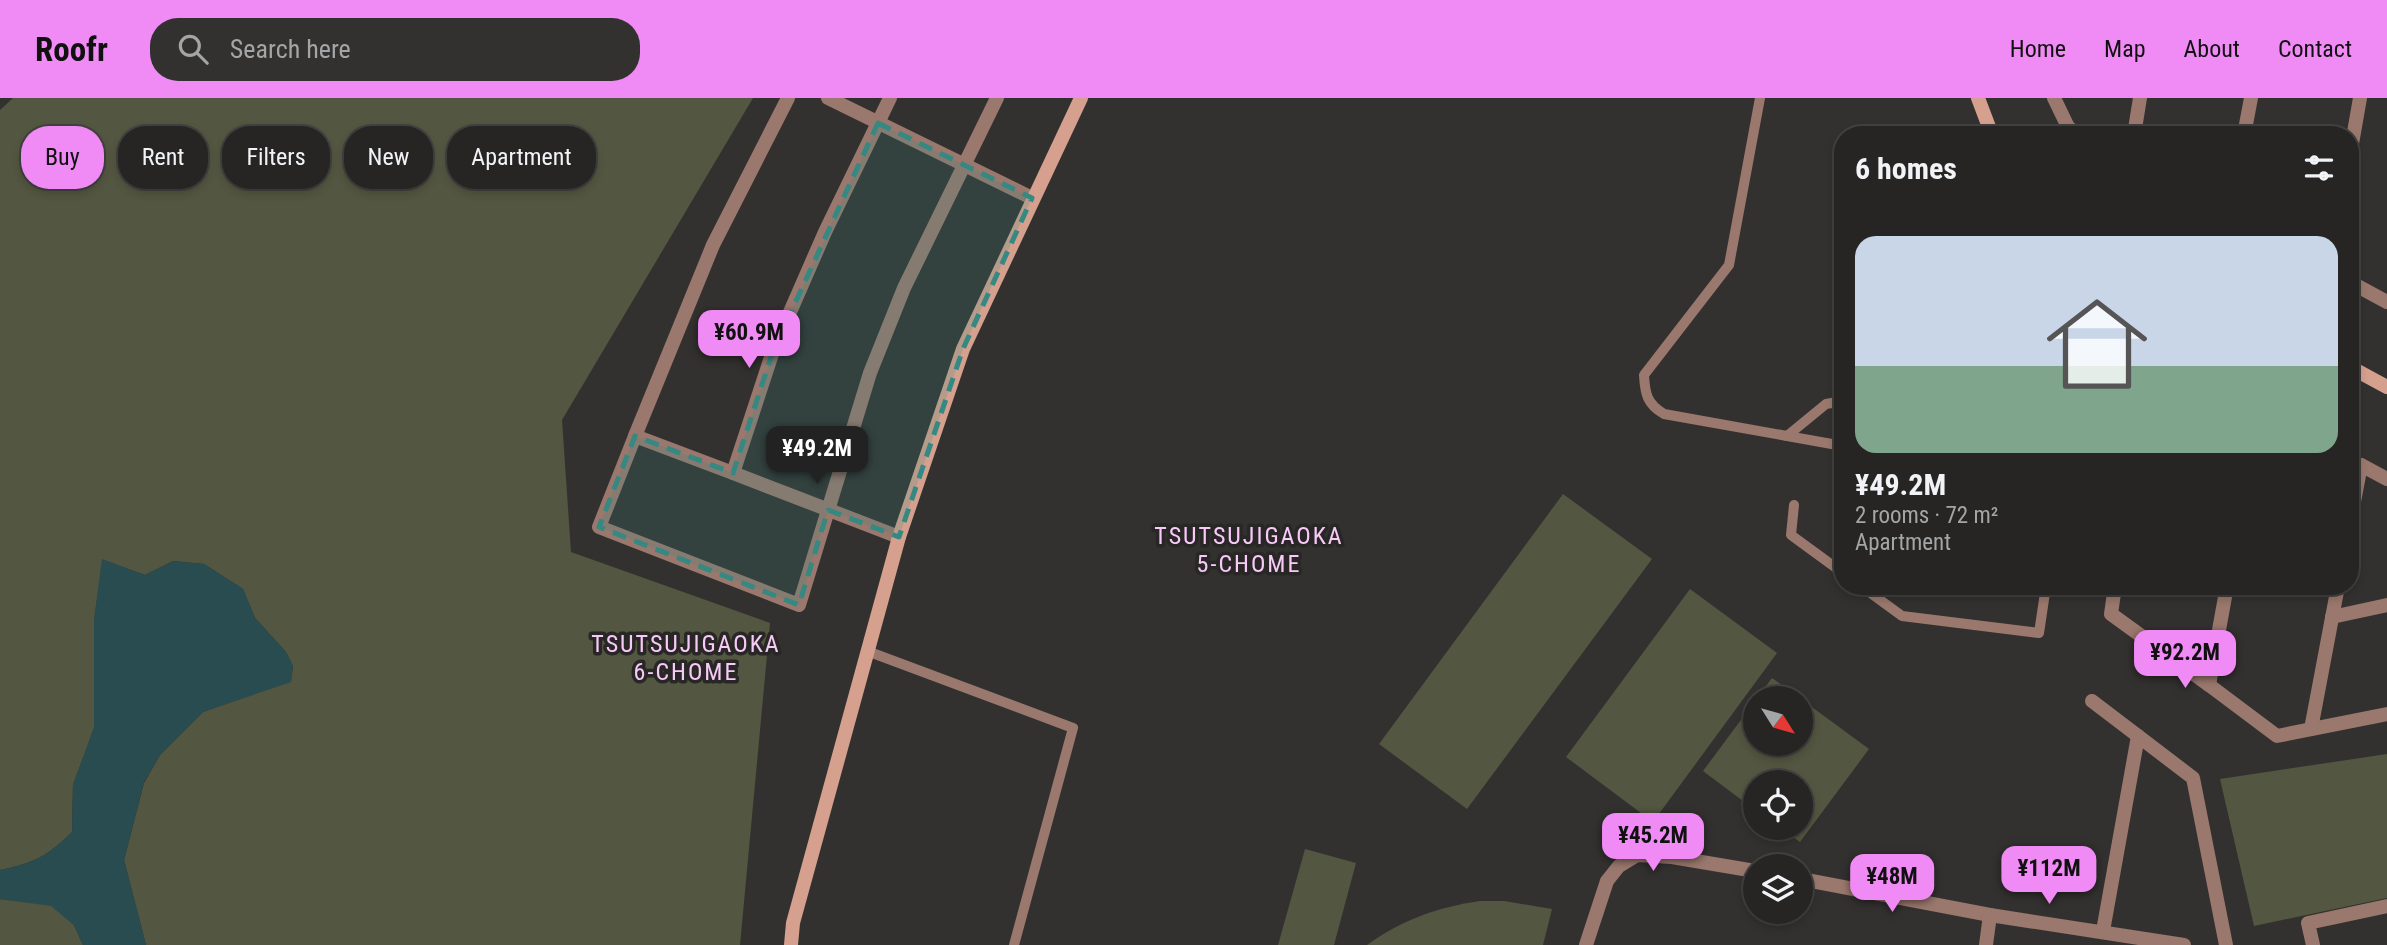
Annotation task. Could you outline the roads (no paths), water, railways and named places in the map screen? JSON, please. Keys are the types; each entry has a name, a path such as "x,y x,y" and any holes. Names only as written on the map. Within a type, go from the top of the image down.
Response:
{"street":[{"path":"788,98 713,245 599,527 799,605 880,349 904,288 997,98"},
{"path":"828,98 1032,198"},
{"path":"733,473 773,351 825,232 890,98"},
{"path":"791,945 797,911 899,537 963,349 1081,98"},
{"path":"1978,98 1989,126"},
{"path":"2054,98 2068,126"},
{"path":"2135,126 2140,98"},
{"path":"2246,126 2251,98"},
{"path":"2355,126 2360,98"},
{"path":"2359,287 2387,302"},
{"path":"2359,372 2387,387"},
{"path":"635,436 899,537"},
{"path":"2359,464 2387,479"},
{"path":"2114,595 2111,614 2277,736 2387,714"},
{"path":"2209,685 2225,595"},
{"path":"2311,729 2336,595"},
{"path":"2332,617 2387,605"},
{"path":"2092,701 2193,778 2226,945"},
{"path":"2103,931 2138,736"},
{"path":"1586,945 1607,881 1619,866 1637,855 1672,857 1743,869"},
{"path":"1813,881 1990,915 2184,945"},
{"path":"2313,945 2308,923 2387,906"},
{"path":"1986,945 1990,915"}],"lane":[{"path":"1760,98 1729,265 1644,375 1645,393 1652,407 1664,414 1834,444"},
{"path":"1787,436 1826,404 1834,403"},
{"path":"1794,505 1791,535 1834,566"},
{"path":"1873,595 1902,616 2039,633 2045,595"},
{"path":"867,651 1073,728 1014,945"}],"water":[{"path":"102,559 145,575 173,561 204,564 243,589 255,618 286,652 293,666 291,682 203,712 160,755 144,782 124,860 146,945 83,945 74,925 51,906 0,899 0,870 40,857 72,832 73,785 94,728 94,620"}],"district":[{"name":"TSUTSUJIGAOKA 5-CHOME","path":"1249,550"},
{"name":"TSUTSUJIGAOKA 6-CHOME","path":"686,658"}]}
